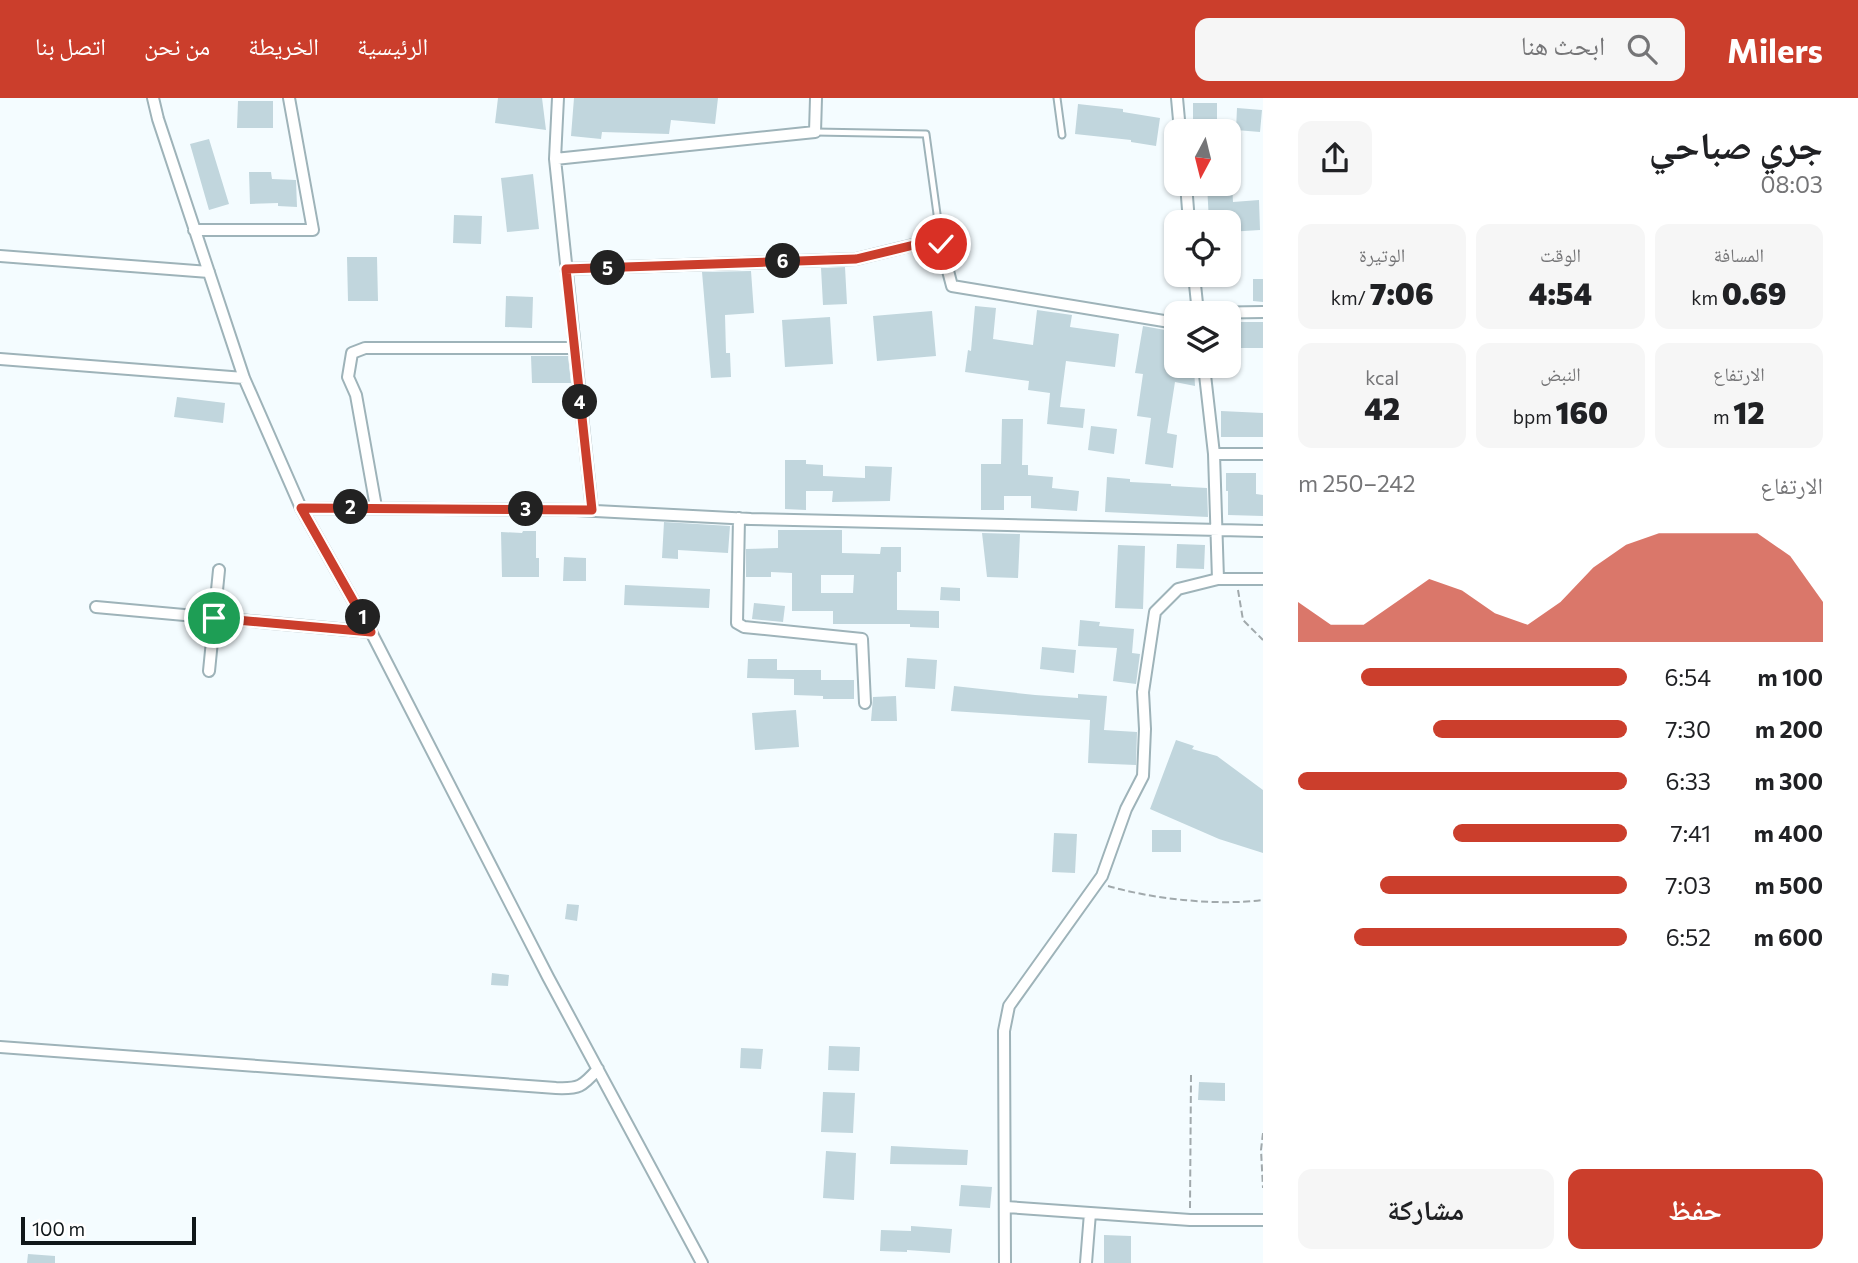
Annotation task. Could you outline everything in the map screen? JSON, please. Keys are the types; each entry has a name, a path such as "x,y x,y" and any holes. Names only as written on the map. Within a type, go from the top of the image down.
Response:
{"street":[{"path":"153,98 244,377 301,508 371,632 548,978 702,1263"},
{"path":"194,230 313,230 289,98"},
{"path":"558,98 555,159 592,510"},
{"path":"555,159 815,132 816,98"},
{"path":"1177,98 1179,119"},
{"path":"566,269 856,259 918,244 941,244 952,286 1164,321"},
{"path":"0,256 209,272"},
{"path":"1241,312 1263,312"},
{"path":"376,508 356,395 348,377 352,353 365,348 575,348"},
{"path":"0,359 244,377"},
{"path":"1205,378 1214,454 1218,579"},
{"path":"1214,454 1263,454"},
{"path":"301,508 592,510 739,518 1263,531"},
{"path":"739,518 737,623 744,628 862,639 865,703"},
{"path":"209,671 219,570"},
{"path":"1005,1263 1004,1031 1009,1006 1102,876 1126,809 1143,776 1143,692 1155,612 1178,589 1218,579 1263,579"},
{"path":"96,607 371,632"},
{"path":"0,1047 556,1088 576,1088 586,1083 598,1069"},
{"path":"1006,1207 1190,1220 1263,1220"},
{"path":"1086,1263 1090,1213"}],"lane":[{"path":"1057,98 1062,135"},
{"path":"815,132 926,134 941,244"}],"path":[{"path":"1236,579 1243,620 1263,640"},
{"path":"1097,883 1143,896 1244,902 1263,900"},
{"path":"1190,1220 1191,1075"},
{"path":"1263,1133 1263,1188"}],"building":[{"path":"498,98 542,98 546,130 495,123"},
{"path":"574,98 718,98 715,124 671,120 669,134 602,132 601,139 571,136"},
{"path":"238,101 273,101 273,128 237,128"},
{"path":"1193,103 1217,103 1217,119 1193,119"},
{"path":"1078,104 1123,109 1123,112 1160,118 1156,146 1131,140 1075,134"},
{"path":"1237,108 1262,110 1260,132 1241,130 1241,119 1236,119"},
{"path":"209,139 229,204 209,210 190,144"},
{"path":"249,172 271,172 272,179 296,180 297,207 278,206 278,203 250,204"},
{"path":"533,174 539,229 507,232 501,178"},
{"path":"1208,196 1233,196 1233,202 1259,200 1260,230 1241,231 1241,210 1208,210"},
{"path":"454,215 482,216 481,244 453,243"},
{"path":"347,257 377,257 378,301 348,301"},
{"path":"845,267 847,304 823,305 821,268"},
{"path":"751,271 754,313 725,315 726,353 730,353 731,377 711,378 702,272"},
{"path":"1253,279 1263,279 1263,302 1253,301"},
{"path":"506,296 533,297 532,328 505,327"},
{"path":"975,306 996,308 993,339 1033,345 1037,310 1072,315 1070,327 1119,334 1115,367 1066,361 1060,407 1085,409 1083,428 1047,424 1050,393 1028,390 1029,381 965,372 968,350 971,351"},
{"path":"932,311 936,356 877,361 873,316"},
{"path":"830,317 833,364 785,367 782,320"},
{"path":"1241,322 1263,322 1263,348 1241,348"},
{"path":"1143,326 1164,330 1164,378 1195,378 1195,386 1175,382 1167,433 1177,435 1173,468 1145,464 1151,418 1137,416 1143,374 1135,373"},
{"path":"531,356 568,356 571,383 532,383"},
{"path":"177,397 225,403 223,423 174,417"},
{"path":"1221,411 1263,413 1263,437 1221,437"},
{"path":"1002,419 1023,419 1022,465 1028,465 1028,475 1053,477 1052,488 1079,491 1077,511 1031,508 1031,496 1004,496 1004,510 981,510 981,464 1001,464"},
{"path":"1091,426 1117,429 1114,454 1088,450"},
{"path":"785,460 806,460 806,464 823,465 823,476 865,478 865,466 892,467 890,501 832,502 833,491 806,491 806,510 785,509"},
{"path":"1226,473 1256,473 1256,494 1263,495 1263,516 1228,515"},
{"path":"1107,477 1130,479 1130,482 1207,488 1208,517 1105,512"},
{"path":"664,522 730,526 728,553 678,550 678,559 662,558"},
{"path":"778,530 842,530 842,553 880,554 881,547 901,547 901,572 897,572 897,610 939,611 939,628 910,627 910,624 833,624 833,611 792,611 792,573 771,572 771,577 746,577 746,549 778,548","holes":["821,575 854,575 853,593 821,593"]},
{"path":"536,531 539,577 502,577 501,532"},
{"path":"982,533 1020,534 1018,578 987,577"},
{"path":"1177,544 1205,545 1204,569 1176,568"},
{"path":"1118,545 1145,546 1143,609 1115,608"},
{"path":"564,557 586,558 586,581 563,581"},
{"path":"625,585 710,589 709,608 624,605"},
{"path":"941,587 960,588 960,601 940,600"},
{"path":"754,603 785,606 783,622 752,619"},
{"path":"1080,620 1100,622 1099,626 1134,629 1132,653 1140,654 1136,684 1113,681 1117,648 1078,646"},
{"path":"1042,647 1076,650 1074,673 1040,669"},
{"path":"907,658 937,660 935,689 905,687"},
{"path":"748,659 777,659 777,670 821,670 821,680 854,680 854,699 794,695 794,679 747,678"},
{"path":"954,686 1078,698 1078,694 1107,696 1104,730 1137,732 1136,765 1088,763 1090,720 951,711"},
{"path":"896,696 897,721 871,721 873,697"},
{"path":"796,710 799,747 755,750 752,713"},
{"path":"1176,740 1194,746 1192,749 1217,756 1263,790 1263,853 1219,839 1150,809"},
{"path":"1152,830 1181,830 1181,852 1152,852"},
{"path":"1054,833 1077,834 1075,873 1052,872"},
{"path":"567,904 579,905 577,921 565,919"},
{"path":"492,973 509,975 508,986 491,985"},
{"path":"829,1046 860,1047 859,1071 828,1070"},
{"path":"741,1048 763,1049 761,1069 740,1068"},
{"path":"1199,1082 1225,1083 1225,1101 1198,1100"},
{"path":"823,1092 855,1093 853,1133 821,1132"},
{"path":"891,1146 968,1150 967,1165 890,1164"},
{"path":"826,1151 856,1153 854,1200 823,1198"},
{"path":"961,1185 992,1187 990,1208 959,1206"},
{"path":"911,1226 952,1229 950,1253 880,1251 881,1230 911,1231"},
{"path":"1104,1235 1131,1236 1131,1263 1104,1263"},
{"path":"28,1254 55,1256 55,1263 27,1263"}],"route":[{"path":"214,618 371,632 301,508 592,510 566,269 856,259 918,244 941,244"}]}
